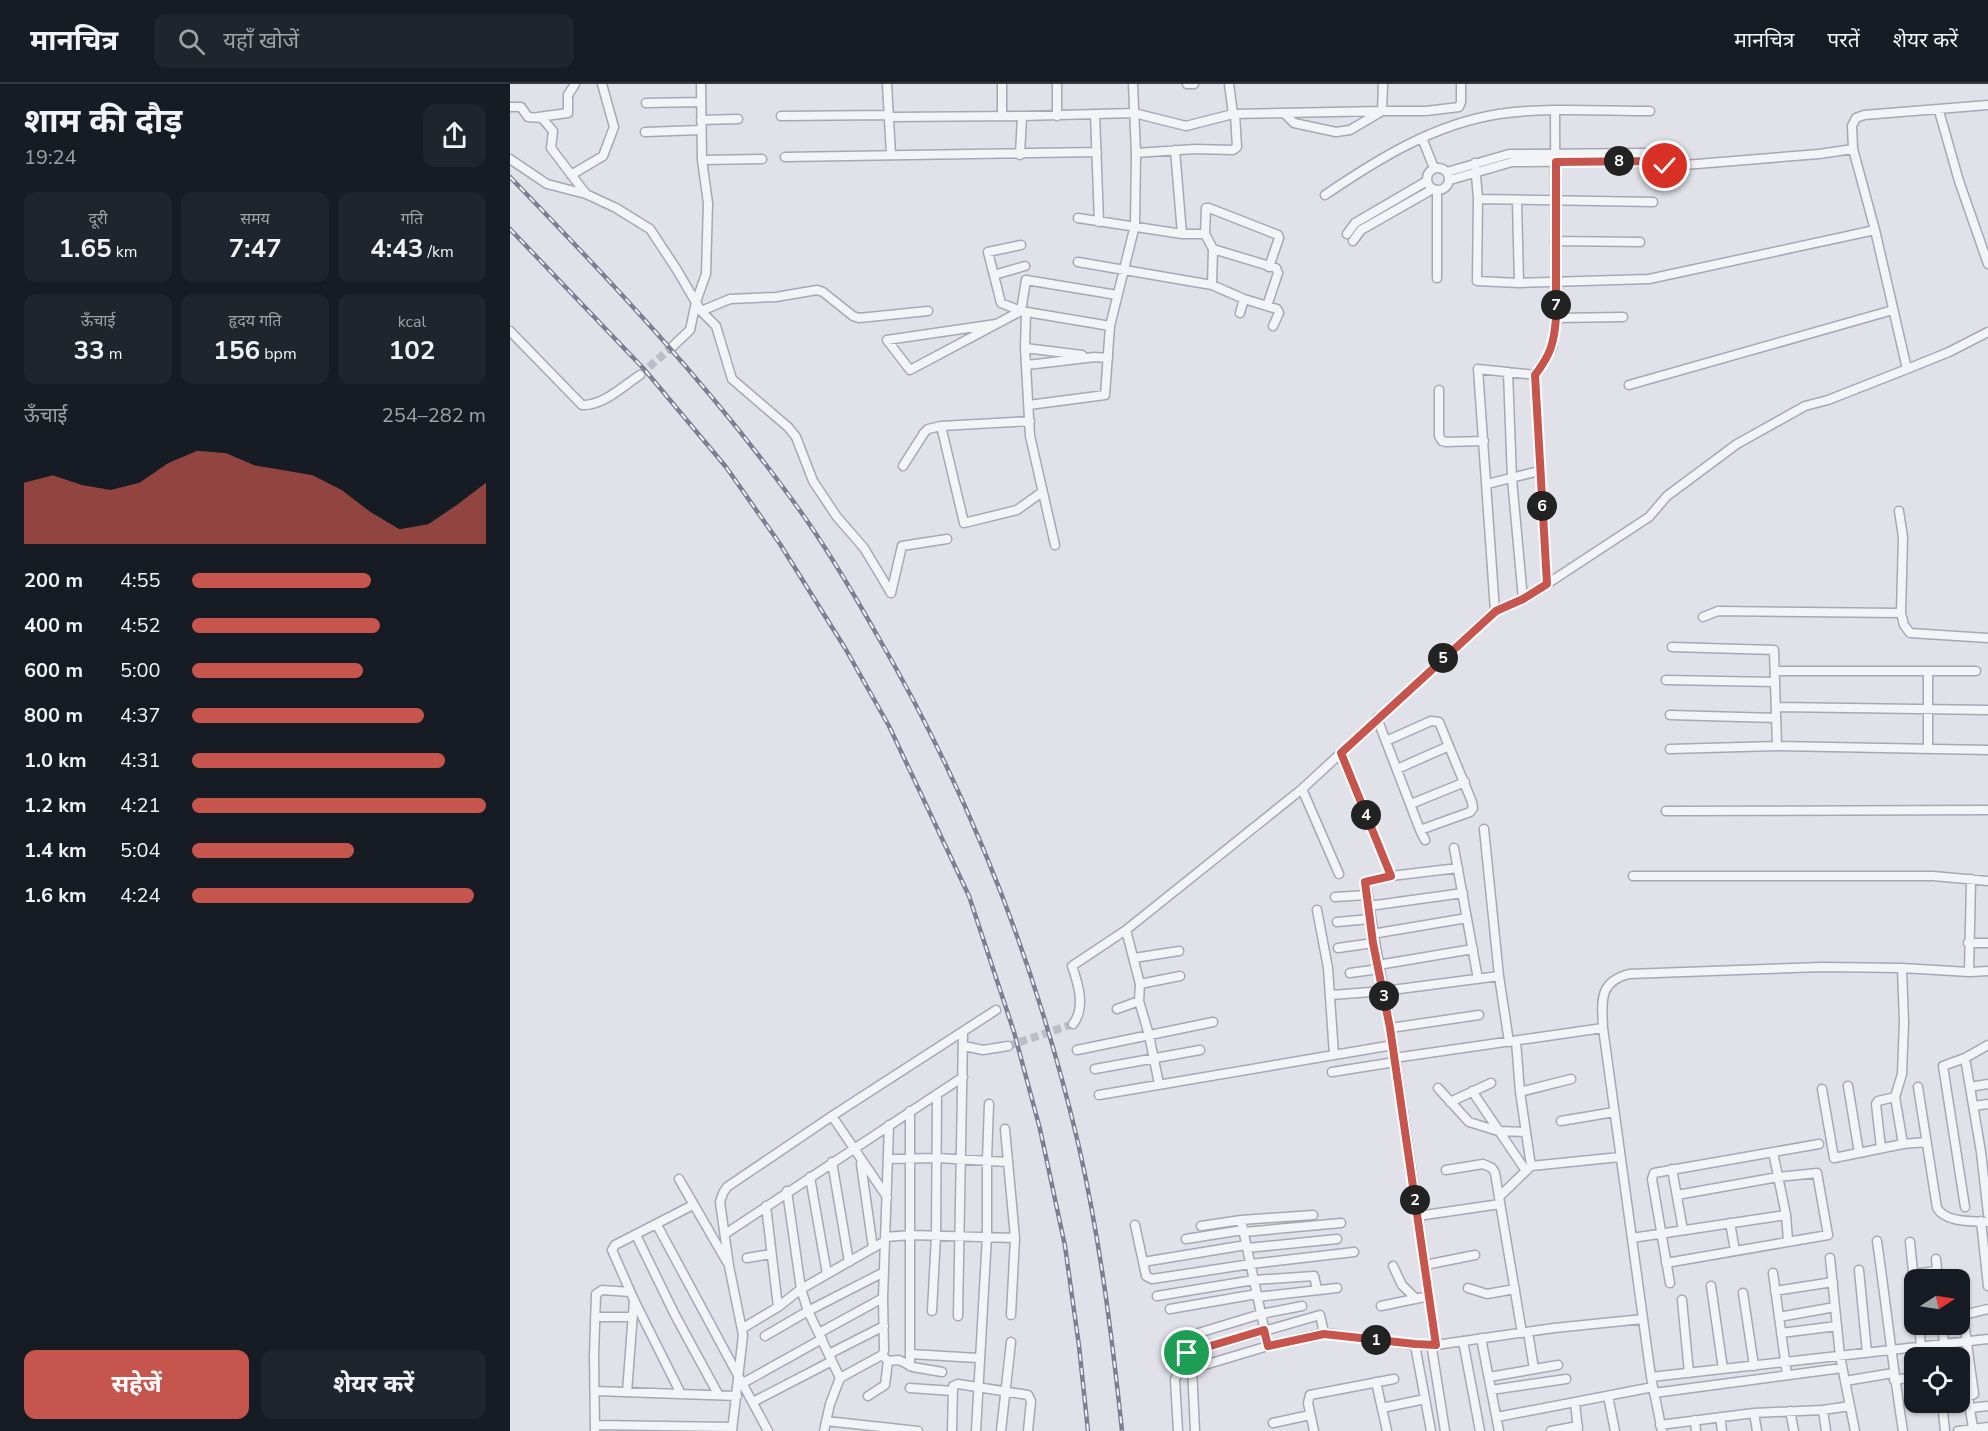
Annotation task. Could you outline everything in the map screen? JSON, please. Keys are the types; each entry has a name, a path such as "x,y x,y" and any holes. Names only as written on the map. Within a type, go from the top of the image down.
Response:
{"street":[{"path":"510,107 521,107 528,117 568,113 568,95 575,84"},
{"path":"571,175 603,156 614,127 602,84"},
{"path":"673,345 671,348 690,330 696,302 706,274 708,203 700,130 701,84"},
{"path":"887,84 891,155"},
{"path":"1002,84 1002,115"},
{"path":"1057,84 1057,116"},
{"path":"1029,405 1105,395 1110,326 1135,225 1136,153 1133,84"},
{"path":"1187,84 1194,84"},
{"path":"1136,153 1233,150 1238,147 1228,84"},
{"path":"1382,111 1383,84"},
{"path":"781,116 1002,115 1022,117 1134,112 1186,126 1234,114 1426,111 1459,107 1461,84"},
{"path":"646,103 700,102"},
{"path":"1907,369 1875,230 1853,149 1852,126 1856,118 1864,115 1939,111 1988,105"},
{"path":"1284,113 1294,123 1336,132 1350,130 1382,111"},
{"path":"1325,195 1365,168 1422,138 1496,114 1555,111 1650,111"},
{"path":"1547,584 1535,375 1552,348 1556,318 1555,111"},
{"path":"1939,111 1959,181 1988,264"},
{"path":"1095,114 1099,222"},
{"path":"538,117 542,118 553,131 551,148 586,194"},
{"path":"1020,155 1022,117"},
{"path":"701,120 738,119"},
{"path":"645,132 700,130"},
{"path":"1422,138 1434,168"},
{"path":"1449,176 1509,154 1556,158 1640,153 1652,154 1665,166 1672,166 1853,149"},
{"path":"1175,150 1182,234"},
{"path":"785,157 1097,153"},
{"path":"510,159 546,184 586,194 616,208 650,229 701,311 716,326 732,379 788,427 796,437 813,481 837,517 864,548 891,593 902,546 947,540"},
{"path":"702,160 762,159"},
{"path":"1437,278 1435,190 1427,181 1427,175 1434,168 1442,168 1449,176"},
{"path":"1475,168 1478,199 1477,281 1519,283 1649,279 1875,230"},
{"path":"1427,181 1355,223 1350,237 1435,190 1445,188 1449,176"},
{"path":"1478,199 1653,202"},
{"path":"1517,201 1519,283"},
{"path":"1212,285 1213,249 1205,234 1206,208 1275,232 1279,238 1269,267"},
{"path":"1078,218 1182,234 1205,234"},
{"path":"1555,241 1640,242"},
{"path":"1021,244 988,252 1001,303 1024,312 1110,326"},
{"path":"1213,249 1278,270 1267,306"},
{"path":"1078,262 1212,285 1244,299 1279,310 1274,326"},
{"path":"994,274 1025,266"},
{"path":"1055,545 1033,454 1025,348 1026,280 1117,295"},
{"path":"701,311 730,299 779,297 820,290 853,315 862,318 928,311"},
{"path":"1240,313 1244,299"},
{"path":"1629,385 1893,310"},
{"path":"996,324 887,340 910,370 996,324 1024,312"},
{"path":"1556,318 1623,317"},
{"path":"510,331 582,405 602,400 640,375"},
{"path":"1073,1024 1079,1011 1079,992 1072,966 1126,930 1302,789 1496,611 1523,599 1649,517 1667,496 1737,444 1805,406 1828,400 1907,369 1949,352 1988,332"},
{"path":"1025,348 1108,358"},
{"path":"1027,365 1095,357"},
{"path":"1496,611 1478,369 1535,375"},
{"path":"1508,372 1512,479 1523,599"},
{"path":"1439,390 1439,436 1442,441 1484,441"},
{"path":"903,466 924,433 941,426 1030,420"},
{"path":"941,426 964,523 1017,510 1042,492"},
{"path":"1487,484 1539,471"},
{"path":"1899,511 1903,537 1901,613 1904,625 1910,633 1988,638"},
{"path":"1703,617 1718,611 1901,613"},
{"path":"1672,646 1774,650 1777,746"},
{"path":"1775,670 1976,671"},
{"path":"1928,671 1928,749"},
{"path":"1666,680 1775,682"},
{"path":"1776,707 1988,710"},
{"path":"1670,715 1776,718"},
{"path":"1377,718 1425,840"},
{"path":"1386,741 1435,721 1439,722 1472,802 1473,808 1470,812 1420,830"},
{"path":"1397,769 1449,746"},
{"path":"1670,749 1777,746 1988,750"},
{"path":"1341,753 1391,876"},
{"path":"1411,804 1464,782"},
{"path":"1302,789 1339,874"},
{"path":"1666,811 1988,810"},
{"path":"1484,829 1499,976 1520,1092 1529,1168"},
{"path":"1454,848 1478,979"},
{"path":"1445,1431 1432,1350 1436,1345 1425,1264 1393,1045 1365,882 1391,876 1458,868"},
{"path":"1633,876 1933,876 1988,881"},
{"path":"1969,972 1971,879"},
{"path":"1369,906 1463,893"},
{"path":"1335,897 1367,895"},
{"path":"1317,910 1328,968 1334,1055"},
{"path":"1338,948 1467,918"},
{"path":"1337,922 1370,919"},
{"path":"1126,930 1140,984 1139,1001 1159,1084"},
{"path":"1968,943 1988,943"},
{"path":"1350,973 1473,949"},
{"path":"1134,958 1179,951"},
{"path":"1850,1406 1823,1410 1720,1416 1661,1428 1651,1377 1620,1157 1602,1001 1611,981 1629,974 1822,966 1988,971"},
{"path":"1902,968 1904,1022 1902,1074 1895,1097 1903,1144"},
{"path":"1140,984 1180,976"},
{"path":"1331,995 1384,991 1499,976"},
{"path":"1118,1009 1139,1001"},
{"path":"632,1296 598,1292 596,1294 595,1428 732,1429 741,1380 743,1328 729,1266 720,1202 728,1187 832,1116 963,1034 996,1010"},
{"path":"1390,1028 1479,1015"},
{"path":"1077,1050 1213,1022"},
{"path":"1332,1072 1512,1041 1604,1028"},
{"path":"958,1316 963,1034"},
{"path":"1099,1095 1393,1045"},
{"path":"1965,1207 1943,1066 1965,1058 1988,1045"},
{"path":"964,1046 982,1050 1008,1046"},
{"path":"1095,1069 1200,1050"},
{"path":"1965,1058 1985,1152 1988,1214"},
{"path":"725,1234 963,1077"},
{"path":"1520,1092 1571,1079"},
{"path":"1450,1102 1491,1083"},
{"path":"1970,1087 1988,1084"},
{"path":"1848,1086 1859,1153"},
{"path":"1918,1087 1937,1208 1941,1214 1958,1220 1984,1221 1988,1286"},
{"path":"1438,1088 1469,1122 1498,1131 1526,1132"},
{"path":"1822,1089 1834,1158 1903,1144 1926,1142"},
{"path":"1472,1091 1498,1131 1529,1168"},
{"path":"932,1311 936,1236 937,1094"},
{"path":"1881,1148 1876,1104 1878,1101 1895,1097"},
{"path":"976,1431 979,1388 978,1358 987,1236 989,1104"},
{"path":"1974,1106 1988,1104"},
{"path":"910,1111 910,1366"},
{"path":"1562,1121 1614,1112"},
{"path":"832,1116 887,1197"},
{"path":"868,1396 885,1385 884,1272 889,1125"},
{"path":"1005,1129 1015,1238 1011,1315"},
{"path":"1670,1283 1652,1179 1654,1173 1819,1144"},
{"path":"1773,1152 1786,1215 1788,1240"},
{"path":"1418,1216 1500,1201 1529,1168 1620,1157"},
{"path":"888,1159 937,1158 1008,1162"},
{"path":"860,1160 873,1248"},
{"path":"832,1162 849,1262"},
{"path":"1446,1170 1488,1164 1495,1173 1515,1289 1534,1369"},
{"path":"1672,1169 1683,1230"},
{"path":"1666,1263 1788,1240 1828,1235 1817,1173 1778,1177 1677,1195"},
{"path":"810,1177 827,1274"},
{"path":"679,1179 729,1266"},
{"path":"787,1191 801,1289 808,1311 840,1378 824,1431"},
{"path":"681,1394 632,1296 612,1250 615,1245 693,1205"},
{"path":"766,1206 778,1307"},
{"path":"1186,1239 1313,1215"},
{"path":"1632,1238 1786,1215"},
{"path":"1201,1226 1243,1227 1341,1223"},
{"path":"1730,1223 1735,1250"},
{"path":"657,1225 768,1431"},
{"path":"1136,1225 1146,1276 1152,1279 1354,1252"},
{"path":"1243,1227 1268,1346"},
{"path":"636,1235 675,1315 718,1394"},
{"path":"743,1328 778,1307 801,1289 885,1239 911,1235 1015,1238"},
{"path":"1143,1262 1247,1246 1337,1239"},
{"path":"1877,1241 1903,1431"},
{"path":"1910,1242 1913,1269"},
{"path":"747,1258 771,1254"},
{"path":"1425,1264 1475,1255"},
{"path":"1830,1258 1840,1356 1855,1431"},
{"path":"1936,1259 1937,1269"},
{"path":"1393,1266 1402,1285 1416,1299"},
{"path":"1859,1270 1868,1353"},
{"path":"765,1336 884,1272"},
{"path":"1773,1273 1787,1375"},
{"path":"1157,1296 1254,1281 1314,1276 1317,1289"},
{"path":"1775,1291 1833,1282"},
{"path":"1711,1286 1723,1370"},
{"path":"1170,1309 1257,1295 1337,1288"},
{"path":"1468,1288 1487,1294 1515,1289"},
{"path":"1743,1293 1754,1366"},
{"path":"627,1392 632,1296"},
{"path":"1381,1306 1429,1296"},
{"path":"741,1380 884,1298"},
{"path":"1682,1300 1689,1373"},
{"path":"1172,1341 1261,1314 1302,1306"},
{"path":"1779,1317 1835,1307"},
{"path":"1968,1347 1963,1315 1988,1309"},
{"path":"1187,1353 1320,1315 1324,1334"},
{"path":"596,1317 632,1317"},
{"path":"1179,1431 1175,1380 1178,1373 1268,1346 1324,1334 1436,1345 1643,1318"},
{"path":"753,1402 884,1326"},
{"path":"1781,1333 1837,1326"},
{"path":"1919,1335 1921,1347 1988,1339"},
{"path":"1943,1335 1944,1344"},
{"path":"1481,1338 1499,1431"},
{"path":"1463,1341 1480,1431"},
{"path":"1001,1431 1011,1342"},
{"path":"1415,1344 1431,1431"},
{"path":"1651,1377 1904,1349"},
{"path":"910,1353 978,1358"},
{"path":"840,1378 885,1358 899,1360 910,1366 942,1372"},
{"path":"1970,1364 1974,1394 1970,1396"},
{"path":"1489,1377 1558,1365"},
{"path":"1192,1367 1195,1431"},
{"path":"1497,1417 1608,1396 1842,1368"},
{"path":"1845,1381 1904,1376"},
{"path":"1314,1431 1307,1399 1310,1395 1394,1379"},
{"path":"1491,1390 1566,1379"},
{"path":"1376,1382 1387,1431"},
{"path":"952,1431 955,1384 1030,1396 1028,1431"},
{"path":"910,1388 953,1391"},
{"path":"595,1391 737,1396"},
{"path":"1608,1396 1615,1431"},
{"path":"1382,1408 1425,1399"},
{"path":"1551,1431 1578,1428 1575,1402"},
{"path":"1972,1428 1970,1408 1988,1406"},
{"path":"1823,1410 1826,1431"},
{"path":"1790,1411 1794,1431"},
{"path":"1754,1413 1757,1431"},
{"path":"1943,1413 1945,1431"},
{"path":"1274,1423 1310,1415"},
{"path":"1720,1416 1722,1431"},
{"path":"1695,1420 1696,1431"},
{"path":"826,1421 918,1431"},
{"path":"1958,1431 1988,1427"}],"tunnel":[{"path":"640,375 673,346"},
{"path":"1008,1046 1073,1024"}],"railway":[{"path":"510,177 657,334 761,458 826,550 857,601 911,695 942,757 997,883 1043,1013 1062,1080 1093,1217 1110,1324 1122,1431"},
{"path":"510,229 644,369 726,467 780,544 845,648 889,726 969,896 1014,1032 1040,1129 1065,1246 1088,1431"}],"route":[{"path":"1187,1353 1264,1330 1268,1346 1324,1334 1436,1345 1390,1028 1373,943 1365,882 1391,876 1341,753 1496,611 1523,599 1547,584 1535,375 1545,362 1554,340 1556,162 1652,161 1656,159 1665,166"}]}
